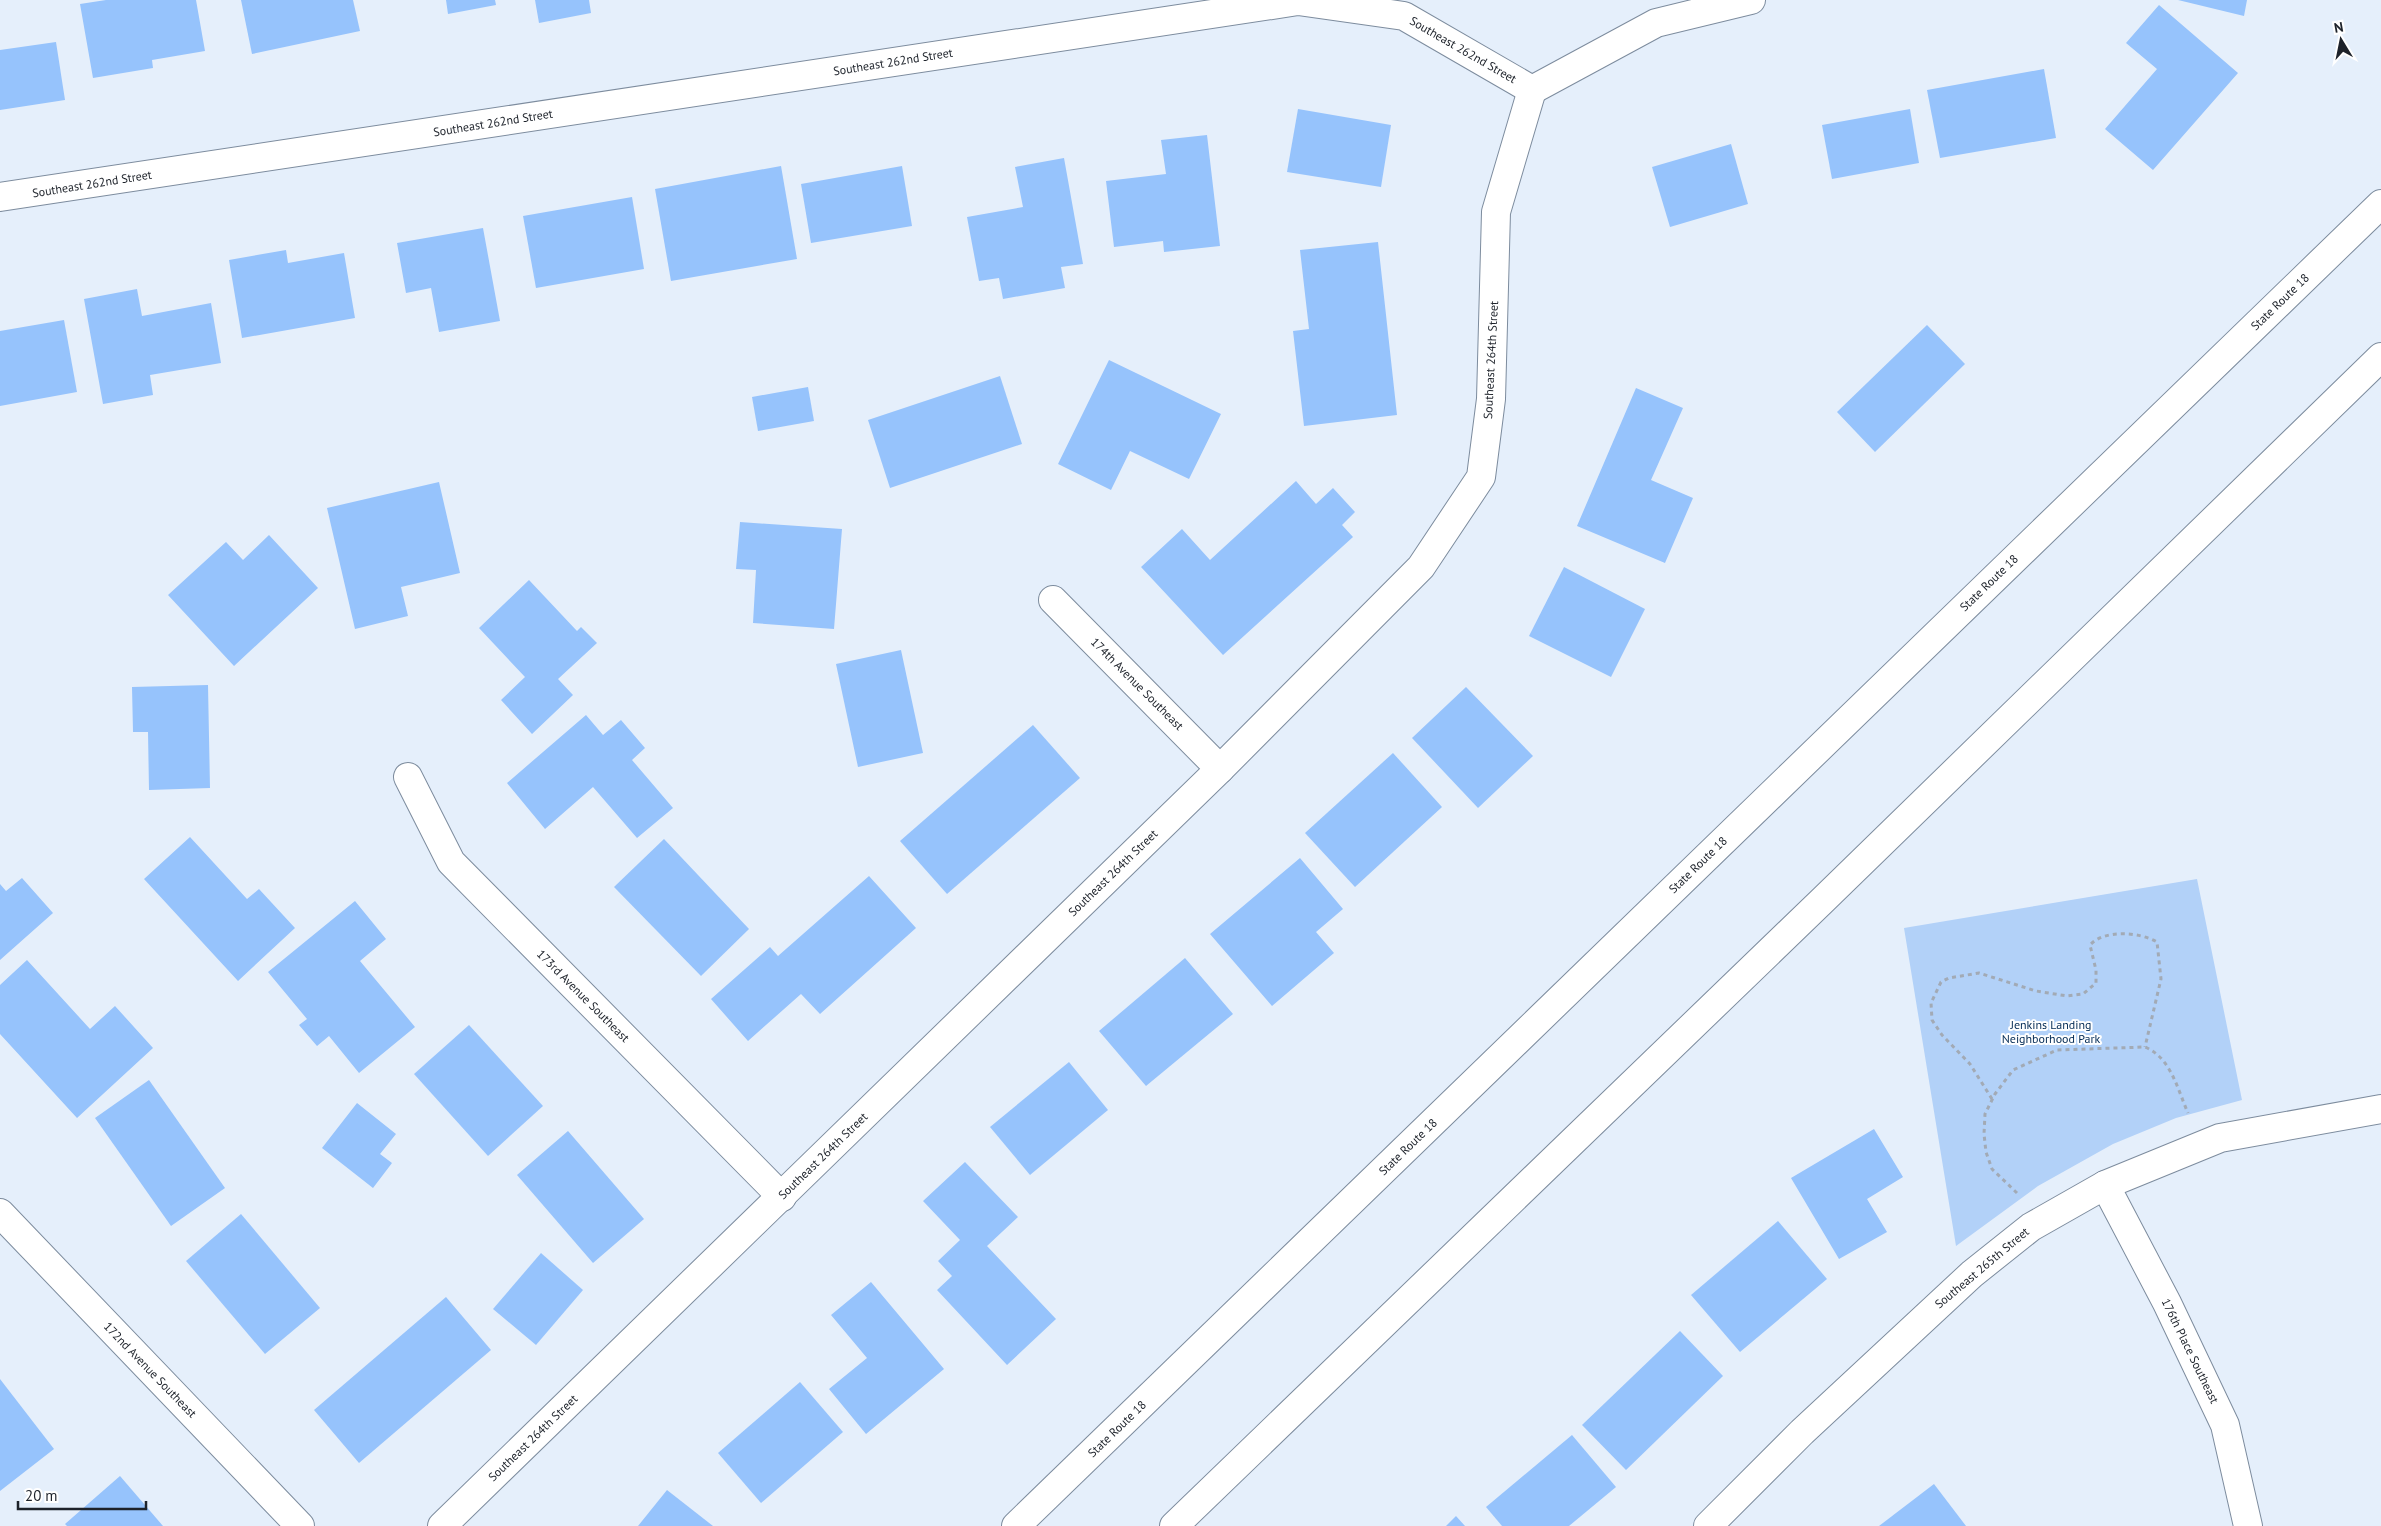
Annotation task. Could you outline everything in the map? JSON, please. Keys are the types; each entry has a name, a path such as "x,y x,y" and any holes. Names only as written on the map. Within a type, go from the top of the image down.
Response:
{"main road":[{"path":"1532,90 1656,23 1751,0"},
{"name":"Southeast 262nd Street","path":"0,197 1298,1 1404,16 1532,90"},
{"name":"Southeast 264th Street","path":"442,1526 782,1197 1220,768 1421,567 1481,477 1491,399 1496,212 1532,90"},
{"name":"State Route 18","path":"1016,1526 2381,204"},
{"path":"1174,1526 1831,892 2381,357"},
{"name":"174th Avenue Southeast","path":"1053,600 1220,768"},
{"name":"173rd Avenue Southeast","path":"408,777 451,862 782,1197"},
{"name":"Southeast 265th Street","path":"1708,1526 1802,1432 1972,1274 2030,1227 2106,1185 2220,1138 2381,1109"},
{"name":"176th Place Southeast","path":"2106,1185 2167,1303 2225,1425 2248,1526"},
{"name":"172nd Avenue Southeast","path":"0,1213 300,1526"}],"path":[{"path":"1992,1099 1970,1064 1942,1035 1932,1020 1931,1003 1940,982 1949,978 1979,973 2036,991 2067,996 2083,994 2096,983 2096,970 2090,945 2094,940 2127,933 2148,937 2157,942 2161,979 2145,1047"},
{"path":"2044,1220 1992,1169 1986,1152 1984,1134 1985,1114 1992,1099 2013,1070 2057,1050 2145,1047 2154,1051 2165,1060 2202,1146"}],"green space":[{"name":"Jenkins Landing Neighborhood Park","path":"2197,879 2242,1100 2176,1118 2113,1144 2038,1186 1956,1246 1904,928"}],"building":[{"path":"106,0 196,0 205,51 152,60 153,68 93,78 80,4"},
{"path":"241,0 353,0 360,31 252,54"},
{"path":"446,0 495,0 496,5 448,14"},
{"path":"535,0 589,0 591,13 539,23"},
{"path":"2178,0 2247,0 2244,16"},
{"path":"2159,5 2238,73 2153,170 2105,129 2157,69 2126,43"},
{"path":"56,42 65,100 0,110 0,50"},
{"path":"2044,69 2056,138 1940,158 1927,90"},
{"path":"1298,109 1391,125 1381,187 1287,172"},
{"path":"1910,109 1919,163 1832,179 1822,125"},
{"path":"1207,135 1220,246 1164,252 1163,241 1114,247 1106,181 1166,174 1161,140"},
{"path":"1731,144 1748,204 1670,227 1652,167"},
{"path":"1064,158 1083,264 1061,267 1065,288 1003,299 999,278 979,281 967,217 1023,207 1015,167"},
{"path":"781,166 797,259 671,281 655,189"},
{"path":"902,166 912,226 811,243 801,184"},
{"path":"632,197 644,269 536,288 523,216"},
{"path":"483,228 500,321 439,332 431,288 406,293 397,243"},
{"path":"1378,242 1397,415 1304,426 1293,331 1309,329 1300,250"},
{"path":"286,250 288,263 344,253 355,318 242,338 229,260"},
{"path":"137,289 142,316 211,303 221,363 150,375 153,395 103,404 84,299"},
{"path":"64,320 77,392 0,406 0,331"},
{"path":"1927,325 1965,364 1875,452 1837,412"},
{"path":"1109,360 1221,414 1189,479 1130,451 1111,490 1058,464"},
{"path":"1000,376 1022,444 890,488 868,420"},
{"path":"808,387 814,421 758,431 752,397"},
{"path":"1636,388 1683,408 1651,480 1693,498 1665,563 1577,526"},
{"path":"1296,481 1316,504 1333,488 1355,512 1342,525 1353,537 1223,655 1141,567 1182,529 1210,560"},
{"path":"439,482 460,573 401,587 408,616 355,629 327,508"},
{"path":"740,522 842,529 834,629 753,623 756,570 736,569"},
{"path":"269,535 318,588 234,666 168,595 226,542 243,560"},
{"path":"1564,567 1645,609 1611,677 1529,636"},
{"path":"529,580 577,631 581,627 597,643 558,679 573,695 532,734 501,700 525,677 479,628"},
{"path":"901,650 923,753 858,767 836,664"},
{"path":"208,685 210,788 149,790 148,732 133,732 132,687"},
{"path":"1466,687 1533,756 1478,808 1412,738"},
{"path":"586,715 603,735 621,720 645,748 632,760 673,808 637,838 593,787 545,829 507,783"},
{"path":"1033,725 1080,778 947,894 900,841"},
{"path":"1393,753 1442,807 1355,887 1305,833"},
{"path":"190,837 247,899 259,889 295,928 238,981 144,879"},
{"path":"664,839 749,929 701,976 614,887"},
{"path":"1300,858 1343,909 1316,932 1334,953 1272,1006 1210,934"},
{"path":"869,876 916,928 820,1014 801,994 748,1041 711,999 770,947 778,956"},
{"path":"22,878 53,913 0,960 0,884 6,891"},
{"path":"355,901 386,939 360,961 415,1027 359,1073 329,1036 317,1046 299,1025 307,1019 268,972"},
{"path":"1185,958 1233,1014 1146,1086 1099,1031"},
{"path":"27,960 90,1029 115,1006 153,1048 77,1118 0,1034 0,985"},
{"path":"469,1025 543,1106 488,1156 414,1074"},
{"path":"1069,1062 1108,1110 1030,1175 990,1127"},
{"path":"149,1080 225,1188 171,1226 95,1118"},
{"path":"357,1103 396,1134 380,1154 392,1163 373,1188 322,1148"},
{"path":"1874,1129 1903,1177 1867,1199 1887,1232 1839,1259 1791,1178"},
{"path":"568,1131 644,1219 593,1263 517,1175"},
{"path":"965,1162 1018,1217 987,1246 1056,1319 1007,1365 937,1290 952,1276 938,1261 960,1240 923,1201"},
{"path":"241,1214 320,1308 265,1354 186,1261"},
{"path":"1778,1221 1827,1279 1740,1352 1691,1295"},
{"path":"541,1253 583,1290 536,1345 493,1309"},
{"path":"871,1282 944,1369 866,1434 829,1389 867,1358 831,1315"},
{"path":"446,1297 491,1350 359,1463 314,1410"},
{"path":"1680,1331 1723,1376 1626,1470 1582,1425"},
{"path":"0,1379 54,1449 0,1491"},
{"path":"800,1382 843,1432 761,1503 718,1453"},
{"path":"1572,1435 1616,1487 1569,1526 1502,1526 1486,1507"},
{"path":"120,1476 163,1526 67,1526 65,1524"},
{"path":"1934,1484 1966,1526 1879,1526"},
{"path":"667,1490 713,1526 638,1526"},
{"path":"1456,1516 1465,1526 1446,1526"}]}
